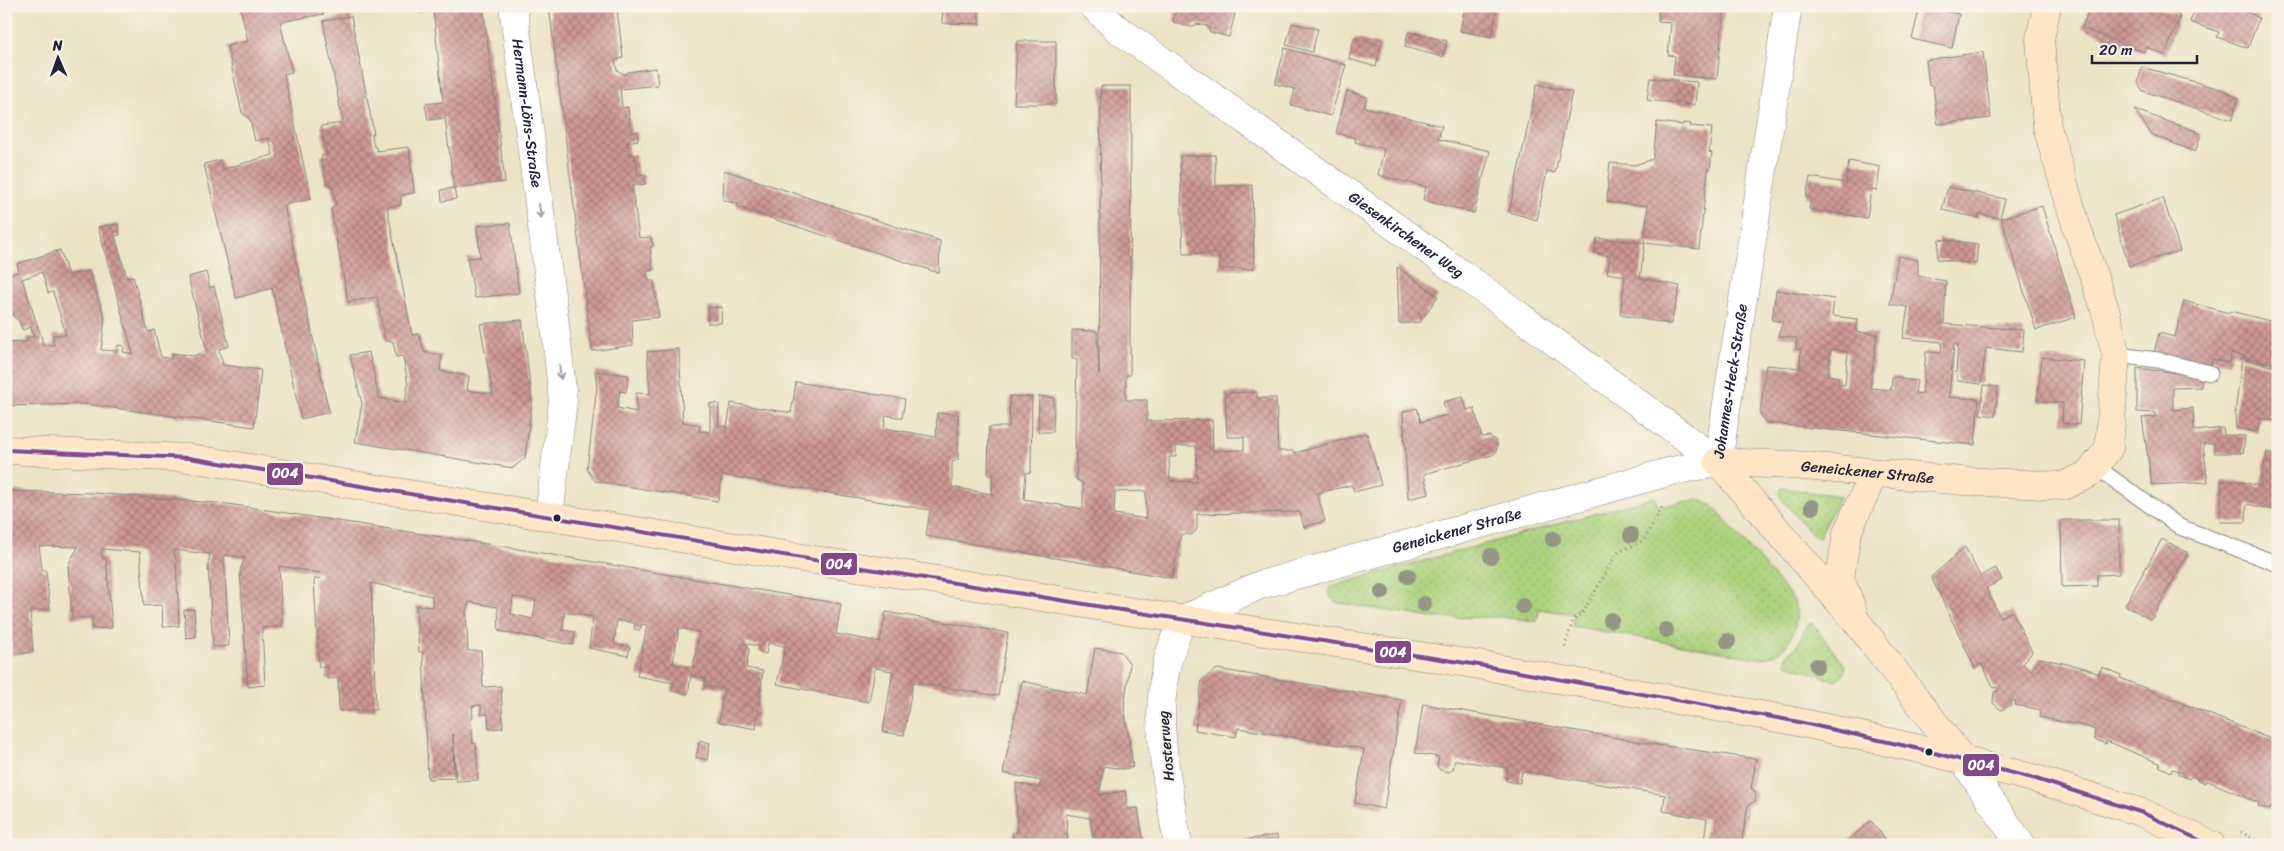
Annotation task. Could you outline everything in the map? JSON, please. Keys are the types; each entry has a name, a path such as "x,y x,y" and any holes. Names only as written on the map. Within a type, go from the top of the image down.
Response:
{"main road":[{"name":"Geneickener Straße","path":"1718,462 1794,465 1963,481 2063,486 2090,474 2109,448 2116,355 2105,310 2076,225 2047,127 2040,39 2047,6"},
{"path":"6,450 189,458 1182,620 1470,664 1794,721 2036,779 2143,812 2211,845"},
{"name":"Johannes-Heck-Straße","path":"1718,462 1858,622 1963,760"},
{"path":"1858,622 1840,578 1847,534 1874,473"}],"street":[{"name":"Hermann-Löns-Straße","path":"513,6 556,333 563,401 549,516"},
{"name":"Giesenkirchener Weg","path":"1093,6 1116,28 1499,300 1718,462"},
{"name":"Johannes-Heck-Straße","path":"1718,462 1788,6"},
{"name":"Geneickener Straße","path":"1182,620 1260,585 1660,475 1718,462"},
{"name":"Hosterweg","path":"1178,845 1165,758 1162,722 1166,668 1182,620"},
{"path":"1963,760 2021,845"}],"lane":[{"path":"2116,355 2166,362 2210,373"},
{"path":"2095,466 2180,526 2278,564"}],"path":[{"path":"1556,679 1573,620 1583,612 1617,553 1644,540 1667,498 1660,475"},
{"path":"2237,830 2265,845"}],"green space":[{"path":"1782,488 1840,496 1819,537 1813,536 1781,498 1779,492"},
{"path":"1655,497 1658,507 1698,499 1713,506 1793,599 1796,609 1794,629 1790,639 1777,653 1768,657 1757,658 1572,626 1574,614 1539,609 1537,621 1500,617 1433,618 1338,603 1331,598 1329,592 1331,587 1336,585"},
{"path":"1812,623 1845,665 1845,673 1837,681 1786,664 1786,656 1797,646 1807,625"}],"building":[{"path":"240,6 323,6 324,14 280,22 292,72 284,74 311,199 284,205 329,412 301,419 272,288 236,298 204,164 220,160 223,169 273,155 269,138 255,141 250,119 242,113 227,46 248,41"},
{"path":"416,6 483,6 505,182 454,188 445,118 428,120 425,104 443,102 433,9 416,12"},
{"path":"549,6 609,6 609,10 617,9 623,58 615,60 617,70 625,75 628,72 656,68 658,85 620,89 622,108 628,107 631,132 637,132 638,140 627,142 629,155 635,154 638,175 644,174 645,184 632,186 639,238 651,237 653,246 650,247 653,270 647,271 649,281 654,281 659,317 632,320 633,345 592,351"},
{"path":"943,6 979,6 979,24 942,23"},
{"path":"1177,6 1237,6 1229,37 1210,32 1207,26 1197,24 1191,27 1173,22"},
{"path":"1465,6 1497,6 1492,37 1460,31"},
{"path":"1659,6 1691,6 1724,10 1717,79 1673,75 1675,56 1668,55 1671,23 1658,22"},
{"path":"1920,6 1959,14 1952,48 1912,39"},
{"path":"2090,6 2154,6 2180,16 2165,55 2146,47 2144,52 2082,28"},
{"path":"2196,6 2237,6 2259,18 2248,48 2217,37 2219,32 2190,22"},
{"path":"351,16 374,134 372,134 374,147 376,147 377,151 409,147 414,193 401,195 401,205 387,207 412,335 419,334 424,352 442,355 440,371 469,376 467,390 493,394 480,324 522,320 532,401 525,458 513,468 355,442 362,404 350,355 369,352 379,398 405,403 408,385 403,356 396,357 393,341 385,341 377,297 348,302 331,209 336,204 332,186 326,183 321,156 327,155 321,126 343,123 323,21"},
{"path":"1292,23 1318,29 1312,52 1286,45"},
{"path":"1408,32 1447,41 1443,57 1405,47"},
{"path":"1354,38 1381,45 1376,67 1349,59"},
{"path":"1017,41 1056,41 1056,104 1014,104"},
{"path":"1285,48 1346,65 1331,116 1291,105 1295,89 1275,84"},
{"path":"1983,52 1991,118 1938,124 1933,86 1929,86 1926,60"},
{"path":"2142,67 2224,90 2238,98 2232,120 2143,91 2138,83"},
{"path":"1650,78 1697,82 1695,105 1647,100"},
{"path":"1537,84 1572,92 1555,173 1547,171 1537,220 1509,212"},
{"path":"1101,86 1131,86 1130,375 1126,375 1126,400 1147,400 1147,421 1212,420 1213,451 1244,450 1244,437 1227,437 1225,393 1257,392 1257,398 1276,398 1278,451 1294,451 1295,453 1367,433 1381,485 1354,492 1352,485 1317,493 1325,521 1304,527 1300,512 1197,514 1197,529 1195,532 1191,535 1181,534 1172,578 926,536 930,510 722,475 718,501 595,481 587,469 597,387 595,371 629,375 626,392 620,391 617,408 637,412 636,393 650,394 647,352 679,349 683,422 700,425 699,431 710,432 710,403 719,404 718,426 727,426 726,433 731,403 791,413 796,382 905,399 902,418 886,415 884,428 936,437 937,413 958,414 958,460 952,462 952,487 992,494 992,475 988,475 989,427 1009,427 1010,396 1032,397 1031,472 1026,473 1024,499 1083,509 1083,483 1077,480 1075,440 1077,359 1072,359 1072,330 1097,331 1099,374","holes":["1176,446 1196,446 1197,482 1170,481 1169,457 1176,457","1146,491 1146,519 1114,514 1115,492"]},
{"path":"1347,91 1367,97 1364,107 1442,126 1438,139 1490,151 1474,213 1423,200 1426,187 1378,175 1384,149 1355,142 1356,138 1336,133"},
{"path":"2135,110 2201,134 2195,152 2151,134"},
{"path":"1657,122 1683,125 1683,123 1691,124 1690,126 1712,128 1709,152 1712,153 1710,169 1708,169 1699,249 1645,243 1640,278 1680,286 1671,324 1620,315 1625,276 1607,273 1610,256 1594,253 1597,238 1644,243 1648,206 1607,202 1608,181 1610,163 1635,165 1653,159"},
{"path":"1215,155 1216,186 1252,185 1254,269 1220,269 1219,253 1183,254 1180,156"},
{"path":"1849,161 1880,167 1877,190 1871,189 1867,218 1809,209 1811,198 1806,197 1810,177 1846,183"},
{"path":"724,170 940,241 939,273 737,207 738,204 723,200"},
{"path":"1948,187 2005,199 2000,218 1979,214 1979,218 1942,210"},
{"path":"454,188 456,199 442,201 441,190"},
{"path":"2163,198 2180,251 2129,266 2114,215"},
{"path":"2042,206 2076,317 2036,330 2001,218"},
{"path":"510,223 519,293 475,298 467,258 480,257 477,226"},
{"path":"118,224 120,235 115,236 127,278 133,276 148,332 154,330 161,357 172,359 172,353 193,356 207,351 188,277 206,272 210,288 214,286 229,346 219,349 223,365 261,370 254,427 84,404 6,406 6,343 27,342 27,337 34,337 31,327 23,330 19,321 13,316 6,297 6,276 19,272 17,264 60,250 68,275 89,271 105,319 101,350 117,351 118,345 124,346 123,352 133,354 98,227","holes":["42,272 48,293 53,292 66,335 53,335 54,345 42,345 42,339 22,279"]},
{"path":"1939,239 1978,244 1976,264 1937,259"},
{"path":"1898,256 1918,260 1918,276 1946,281 1944,324 2024,330 2022,352 1986,348 1981,384 1958,381 1956,373 1958,344 1954,344 1949,397 1979,399 1975,445 1766,423 1760,414 1766,365 1800,368 1801,349 1796,349 1797,338 1778,336 1783,322 1772,320 1776,290 1834,299 1832,316 1858,319 1856,332 1877,334 1870,388 1891,390 1892,377 1902,377 1901,379 1917,381 1915,393 1922,394 1926,352 1941,353 1942,342 1903,338 1908,307 1890,304","holes":["1831,349 1848,352 1845,385 1838,384 1839,377 1828,375"]},
{"path":"1397,267 1438,296 1420,322 1399,324"},
{"path":"2184,301 2278,323 2278,365 2231,353 2229,363 2212,359 2211,365 2154,353 2159,333 2175,337"},
{"path":"722,307 721,323 708,323 708,308"},
{"path":"2042,357 2084,361 2079,425 2062,423 2063,403 2037,401"},
{"path":"2242,358 2278,368 2277,421 2260,418 2257,432 2236,428 2235,414"},
{"path":"2137,368 2202,376 2201,387 2173,388 2173,410 2193,408 2194,431 2223,428 2224,435 2245,436 2243,453 2215,453 2214,443 2203,444 2208,482 2152,485 2142,418 2156,417 2156,413 2137,412"},
{"path":"1984,385 1998,387 1995,416 1980,414"},
{"path":"1039,396 1054,398 1053,432 1038,432"},
{"path":"1463,397 1467,410 1474,408 1482,437 1489,436 1496,441 1496,452 1492,455 1424,474 1429,494 1408,499 1403,412 1417,408 1421,422 1447,415 1443,402"},
{"path":"2267,452 2278,455 2278,511 2247,504 2246,522 2220,522 2222,481 2237,481 2260,486"},
{"path":"6,491 93,493 228,504 506,547 841,604 836,634 880,642 886,612 1008,633 998,696 913,682 904,735 883,732 893,671 875,668 869,702 777,684 785,646 768,643 766,654 759,651 759,646 744,643 749,650 746,668 763,671 756,729 719,722 724,689 704,686 706,678 691,676 688,694 671,691 674,683 637,676 647,625 642,624 640,630 634,629 635,623 617,620 614,644 630,647 628,656 589,648 593,617 565,612 562,630 575,632 573,645 499,631 498,607 469,602 466,611 468,651 481,651 483,687 501,686 503,728 489,729 488,714 481,714 481,705 472,706 473,744 476,743 478,780 456,781 453,734 454,778 428,779 423,652 419,652 416,605 433,607 432,596 371,583 376,710 339,711 338,678 327,679 327,667 319,667 314,581 316,578 320,579 321,573 279,566 282,626 262,628 265,685 248,687 240,570 245,558 224,555 229,646 213,647 208,564 210,554 173,550 176,560 179,626 163,627 162,605 144,606 140,552 102,549 102,558 106,558 112,628 93,629 92,617 72,618 68,565 78,547 39,546 42,569 46,571 50,609 30,611 33,652 12,655 6,596","holes":["513,597 536,600 533,619 511,614","679,628 699,632 693,668 673,664"]},
{"path":"2061,520 2119,520 2119,574 2097,575 2097,586 2062,587"},
{"path":"2162,539 2188,553 2151,620 2125,605"},
{"path":"1965,547 1980,576 1996,568 2002,580 1986,588 2000,617 2012,611 2032,652 2023,664 2031,671 2040,658 2085,668 2099,674 2102,667 2121,675 2120,678 2278,742 2278,810 2271,807 2270,810 2258,806 2259,803 2206,780 2205,783 2191,776 2189,779 2178,774 2179,771 2172,769 2171,772 2159,766 2161,764 2107,741 2106,744 2094,739 2095,730 2085,726 2039,717 2041,710 2015,705 2016,701 2012,701 2011,705 2001,710 1993,703 1994,692 1999,690 1997,687 1994,688 1982,664 1975,668 1931,577"},
{"path":"194,609 196,637 186,638 184,610"},
{"path":"1095,648 1121,652 1130,664 1124,706 1133,767 1122,769 1104,766 1099,795 1125,791 1128,809 1138,808 1144,845 1094,845 1090,818 1066,814 1068,845 1012,845 1013,832 1017,833 1016,783 1039,788 1041,781 1003,773 1022,681 1087,695"},
{"path":"1217,669 1402,700 1384,809 1355,803 1364,749 1238,728 1236,737 1195,730 1202,680"},
{"path":"1423,704 1652,744 1756,759 1751,789 1753,789 1756,795 1755,801 1748,805 1741,845 1707,845 1704,841 1707,819 1663,811 1665,795 1522,771 1520,783 1506,781 1508,768 1455,760 1453,769 1449,772 1440,770 1437,766 1439,757 1415,753"},
{"path":"700,740 710,743 707,760 696,757"},
{"path":"1871,821 1890,845 1843,845"},
{"path":"1277,835 1278,845 1217,845 1217,844"}],"transit line":[{"name":"004","path":"6,450 189,458 1115,609 1479,665 1794,721 1915,748 2036,779 2143,813 2210,845"}]}
